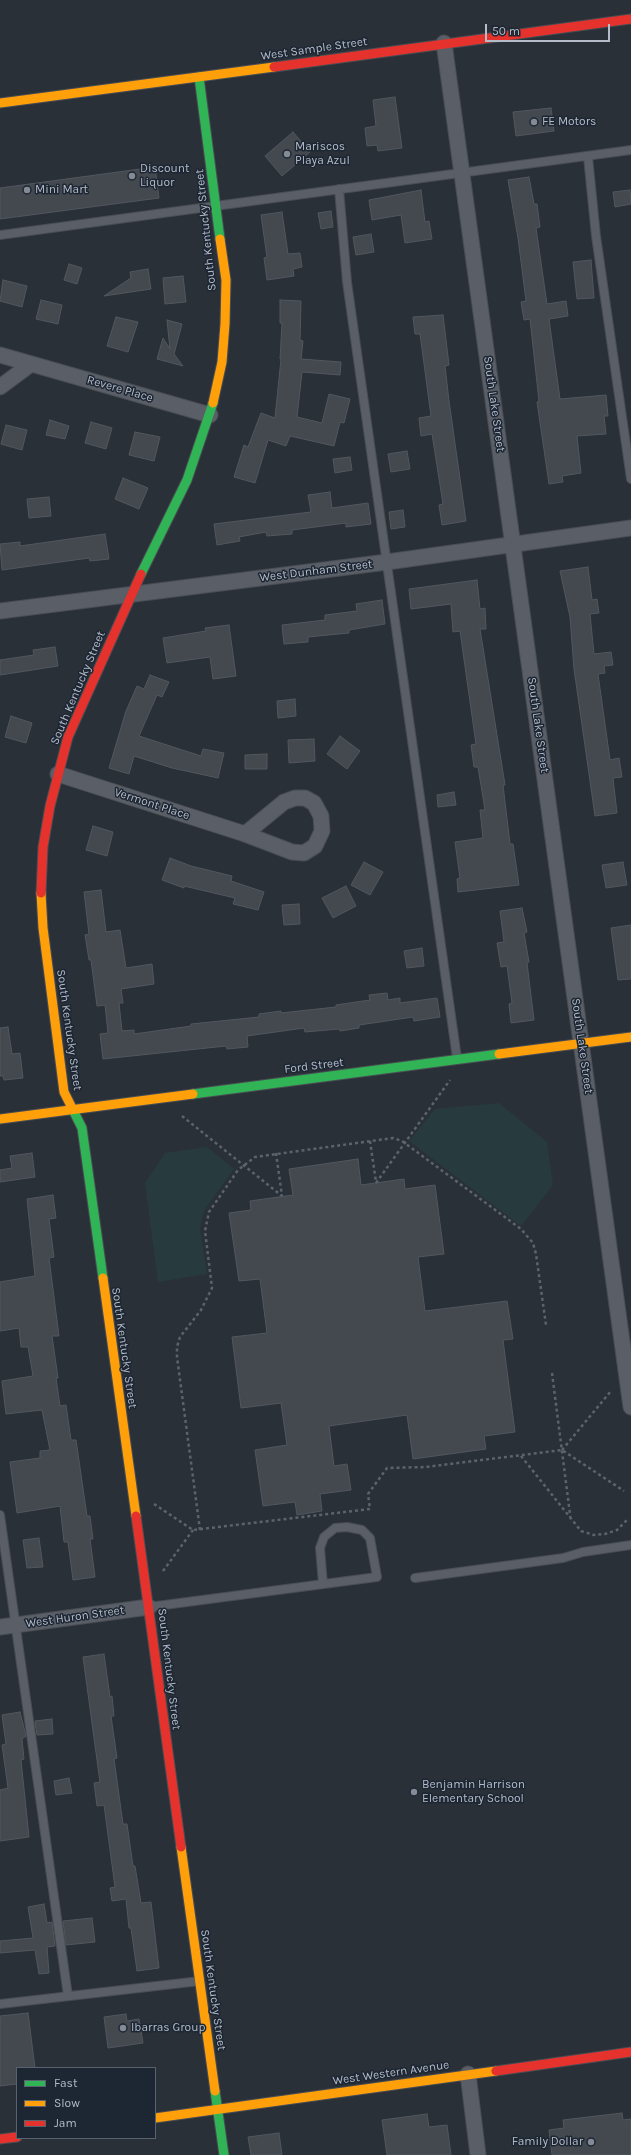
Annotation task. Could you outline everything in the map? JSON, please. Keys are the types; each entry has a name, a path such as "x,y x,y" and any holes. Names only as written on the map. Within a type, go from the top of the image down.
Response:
{"street":[{"name":"West Sample Street","path":"0,103 631,19"},
{"name":"South Lake Street","path":"444,43 631,1407"},
{"name":"South Kentucky Street","path":"199,77 226,280 226,324 222,362 210,415 187,480 132,594 68,737 50,806 43,847 43,928 64,1092 82,1128 224,2155"},
{"name":"Revere Place","path":"0,355 210,415"},
{"path":"0,387 31,364"},
{"name":"West Dunham Street","path":"0,611 387,562 631,528"},
{"name":"Vermont Place","path":"58,774 245,834 292,852 304,853 315,846 322,830 321,816 314,804 305,798 295,798 284,802 245,834"},
{"name":"Ford Street","path":"0,1119 631,1036"},
{"name":"West Huron Street","path":"0,1627 149,1607"},
{"name":"West Western Avenue","path":"156,2118 631,2052"},
{"path":"468,2074 478,2155"},
{"path":"0,2139 16,2137"}],"lane":[{"path":"0,234 631,150"},
{"path":"588,156 596,236 631,479"},
{"path":"339,189 347,282 457,1060"},
{"path":"0,1515 68,1996"},
{"path":"149,1607 377,1577 370,1538 362,1530 347,1526 335,1528 324,1537 320,1548 323,1584"},
{"path":"415,1578 563,1558 583,1552 631,1545"},
{"path":"0,2004 200,1981"}],"path":[{"path":"370,1141 376,1183 450,1080"},
{"path":"182,1116 244,1164 282,1196 276,1153"},
{"path":"200,1530 177,1357 177,1347 180,1337 202,1310 212,1288 205,1231 209,1212 238,1170 255,1157 393,1138 405,1143 521,1229 532,1243 536,1254 546,1325"},
{"path":"552,1373 571,1522"},
{"path":"562,1450 611,1391"},
{"path":"154,1504 193,1530 370,1509 368,1494 387,1468 426,1467 562,1450 624,1491"},
{"path":"521,1455 571,1522 581,1531 594,1535 605,1534 617,1530 628,1519"},
{"path":"163,1571 193,1530"}],"green space":[{"path":"499,1103 547,1142 553,1185 521,1226 409,1141 435,1109"},
{"path":"207,1147 234,1169 205,1209 202,1219 200,1228 207,1274 158,1282 145,1183 165,1153"}],"building":[{"path":"395,97 402,148 378,151 377,145 367,146 365,128 376,126 373,100"},
{"name":"FE Motors","path":"551,108 554,131 516,136 513,112"},
{"name":"Mariscos Playa Azul","path":"293,132 310,152 282,176 265,156"},
{"path":"155,167 159,198 0,219 0,188"},
{"path":"529,177 534,204 537,204 540,227 536,228 547,304 566,301 568,316 549,319 560,399 606,395 608,416 604,416 606,434 577,436 581,473 562,476 563,482 549,484 537,402 539,401 530,319 524,320 521,302 526,301 518,238 508,180"},
{"path":"421,190 425,222 429,221 432,239 405,243 401,215 372,220 369,200"},
{"path":"630,190 631,204 615,207 613,192"},
{"path":"331,211 333,227 321,229 318,213"},
{"path":"282,212 288,254 300,253 302,267 293,269 294,276 267,280 264,258 267,257 261,215"},
{"path":"371,234 374,252 356,255 353,237"},
{"path":"591,260 594,298 577,299 573,262"},
{"path":"69,264 82,268 77,284 64,280"},
{"path":"148,269 151,289 104,296 131,278 130,272"},
{"path":"183,276 186,302 165,304 163,278"},
{"path":"3,280 27,286 22,307 0,301"},
{"path":"41,300 62,305 58,324 36,319"},
{"path":"280,300 301,301 300,340 303,341 301,359 341,362 340,375 302,372 297,417 322,423 329,394 350,399 344,423 340,422 334,446 290,436 286,446 268,440 255,483 234,477 244,445 248,447 261,413 275,418 281,359 282,323 280,323"},
{"path":"443,315 449,365 445,366 466,521 442,525 439,505 443,504 432,434 421,436 419,418 431,416 420,334 415,334 413,317"},
{"path":"116,317 138,322 128,352 107,346"},
{"path":"167,320 182,324 174,354 183,366 157,359 163,338 170,349"},
{"path":"50,420 69,426 65,439 46,435"},
{"path":"91,422 112,428 106,449 85,443"},
{"path":"6,425 27,430 22,450 1,444"},
{"path":"135,432 160,437 154,461 129,455"},
{"path":"407,451 410,469 391,472 388,454"},
{"path":"350,457 352,470 335,473 333,459"},
{"path":"123,478 148,488 139,509 115,499"},
{"path":"330,492 332,508 368,503 371,524 346,527 346,523 292,530 292,534 267,536 266,532 239,537 240,541 217,545 214,524 311,512 308,495"},
{"path":"49,497 51,516 29,518 27,499"},
{"path":"403,510 405,527 391,529 389,512"},
{"path":"105,534 109,559 90,561 89,558 2,570 0,544 20,542 20,546"},
{"path":"588,567 592,600 597,599 599,613 590,614 594,654 611,652 613,665 604,666 605,673 598,674 610,760 619,758 622,777 613,778 617,813 595,816 574,669 570,617 560,571"},
{"path":"477,580 480,609 485,608 486,629 480,629 505,785 503,785 510,844 513,844 519,885 458,892 457,879 460,878 455,842 483,838 480,810 485,810 478,767 474,767 471,745 476,744 460,631 453,632 451,604 411,609 409,589"},
{"path":"382,600 385,624 349,630 349,633 308,637 308,642 284,644 282,625 325,620 325,615 357,611 356,604"},
{"path":"229,625 236,676 213,679 210,657 167,663 163,638 206,631 205,628"},
{"path":"55,647 58,666 0,675 0,660 34,655 33,650"},
{"path":"150,675 169,682 162,697 157,695 139,736 201,756 203,749 224,753 218,778 172,768 134,756 129,774 109,768 126,711 137,686 144,689"},
{"path":"295,699 296,716 278,718 277,701"},
{"path":"11,716 32,723 26,743 5,737"},
{"path":"340,736 360,751 347,769 327,754"},
{"path":"314,739 315,761 289,763 288,740"},
{"path":"267,754 267,769 245,769 245,755"},
{"path":"454,792 456,805 438,807 437,795"},
{"path":"93,826 113,832 107,856 86,850"},
{"path":"170,858 191,866 232,876 231,881 264,892 258,910 233,904 235,898 184,886 184,888 162,880"},
{"path":"364,862 383,872 370,895 351,885"},
{"path":"623,862 627,885 606,888 602,865"},
{"path":"346,886 356,906 333,918 322,898"},
{"path":"101,890 106,932 120,930 126,968 152,964 154,984 121,989 123,1003 119,1003 122,1031 134,1030 134,1034 191,1026 191,1024 259,1017 259,1014 281,1011 281,1013 336,1007 336,1005 370,1000 369,995 387,993 388,1000 400,998 400,1003 437,998 440,1017 414,1021 413,1017 359,1025 359,1028 340,1031 339,1029 305,1032 304,1028 247,1036 248,1047 227,1049 226,1046 103,1059 100,1034 108,1033 105,1005 97,1006 91,960 89,960 85,935 89,934 84,892"},
{"path":"299,904 300,924 284,925 282,905"},
{"path":"522,908 527,932 524,933 529,962 527,963 534,1020 511,1023 509,1004 512,1003 507,966 501,967 497,943 504,942 500,911"},
{"path":"631,925 631,979 618,980 611,928"},
{"path":"422,948 424,966 407,968 404,951"},
{"path":"8,1027 12,1054 20,1053 23,1078 4,1080 3,1076 0,1076 0,1028"},
{"path":"32,1153 35,1177 0,1182 0,1170 12,1168 10,1156"},
{"path":"358,1159 361,1185 404,1179 405,1189 435,1185 444,1254 418,1257 425,1311 507,1301 513,1339 503,1340 515,1432 484,1436 486,1449 413,1459 407,1415 329,1426 334,1466 347,1464 351,1490 320,1494 322,1511 297,1515 295,1502 263,1506 255,1450 287,1445 281,1403 241,1408 232,1337 267,1333 260,1279 239,1281 229,1213 251,1210 250,1201 293,1195 289,1169"},
{"path":"53,1195 56,1218 49,1219 54,1257 49,1258 59,1336 52,1336 58,1378 56,1378 60,1406 66,1405 71,1440 76,1440 87,1516 90,1516 93,1539 90,1539 95,1577 73,1580 68,1542 64,1542 60,1506 17,1513 10,1462 40,1458 40,1451 50,1450 42,1410 6,1414 2,1381 33,1376 28,1347 21,1347 19,1328 0,1331 0,1282 35,1276 27,1199"},
{"path":"39,1538 43,1567 27,1568 23,1540"},
{"path":"104,1654 110,1697 112,1696 114,1716 111,1716 117,1758 114,1759 123,1824 127,1824 133,1866 135,1866 141,1903 151,1902 159,1968 137,1971 131,1928 129,1928 126,1899 112,1901 110,1888 115,1887 104,1805 97,1806 94,1783 100,1782 83,1657"},
{"path":"20,1712 26,1736 22,1739 24,1759 21,1760 29,1837 0,1841 0,1790 8,1788 2,1745 6,1744 2,1715"},
{"path":"52,1719 53,1734 37,1735 35,1721"},
{"path":"69,1778 72,1793 56,1795 54,1781"},
{"path":"44,1904 47,1923 52,1922 55,1946 47,1947 49,1973 39,1974 35,1950 0,1953 0,1941 33,1938 28,1907"},
{"path":"92,1918 95,1942 66,1945 63,1921"},
{"path":"28,2013 35,2067 16,2067 16,2084 0,2086 0,2016"},
{"name":"Ibarras Group","path":"126,2014 127,2021 139,2019 143,2043 108,2048 104,2017"},
{"name":"Family Dollar","path":"622,2113 623,2120 631,2119 631,2155 552,2155 549,2130 564,2128 563,2120"},
{"path":"427,2114 429,2127 447,2125 451,2155 387,2155 382,2120"},
{"path":"279,2133 282,2155 251,2155 248,2137"}],"traffic: fast":[{"path":"199,77 220,239"},
{"path":"141,574 187,480 213,403"},
{"path":"193,1094 499,1054"},
{"path":"72,1108 82,1128 103,1278"},
{"path":"215,2091 224,2155"}],"traffic: slow":[{"path":"0,103 274,67"},
{"path":"213,403 222,362 225,324 226,280 220,239"},
{"path":"41,893 43,928 64,1092 72,1108"},
{"path":"499,1054 631,1037"},
{"path":"0,1119 193,1094"},
{"path":"103,1278 136,1516"},
{"path":"181,1847 215,2091"},
{"path":"156,2118 496,2071"}],"traffic: jam":[{"path":"274,67 631,19"},
{"path":"41,893 43,847 50,806 68,737 141,574"},
{"path":"136,1516 181,1847"},
{"path":"496,2071 631,2052"},
{"path":"0,2139 16,2137"}],"place":[{"name":"FE Motors","path":"534,122"},
{"name":"Mariscos Playa Azul","path":"287,154"},
{"name":"Discount Liquor","path":"132,176"},
{"name":"Mini Mart","path":"27,190"},
{"name":"Benjamin Harrison Elementary School","path":"414,1792"},
{"name":"Ibarras Group","path":"123,2028"},
{"name":"Family Dollar","path":"591,2142"}]}
